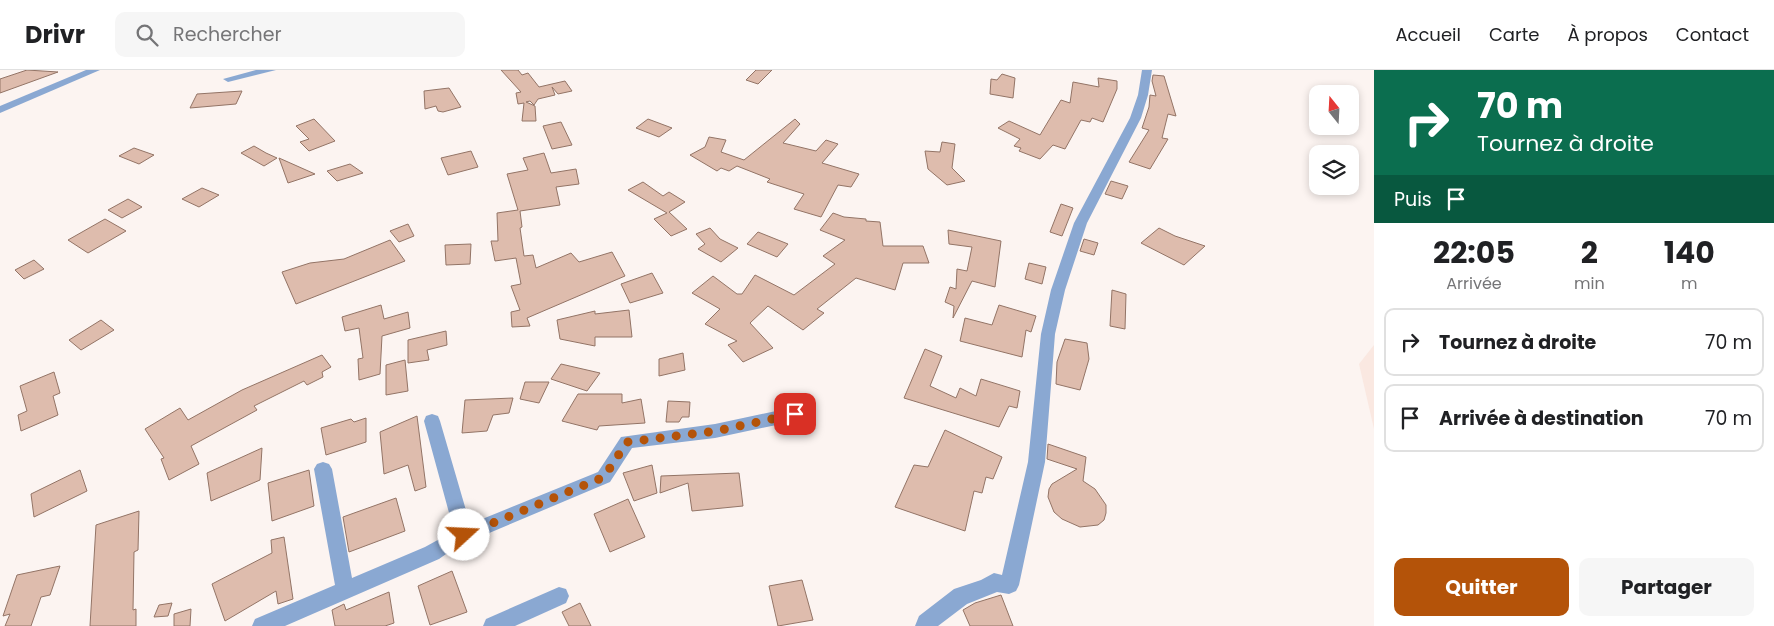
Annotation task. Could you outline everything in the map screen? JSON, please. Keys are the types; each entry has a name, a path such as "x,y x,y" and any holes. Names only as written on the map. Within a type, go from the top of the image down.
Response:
{"street":[{"path":"0,110 95,70"},
{"path":"228,78 272,70"},
{"path":"925,626 926,623 961,596 987,588 994,582 1009,585 1022,535 1039,444 1048,333 1071,247 1084,210 1133,130 1146,84 1147,70"},
{"path":"262,626 432,553 450,541 604,477 627,442 716,431 795,414"},
{"path":"432,421 464,535"},
{"path":"323,469 345,590"},
{"path":"493,626 559,596"}],"shaded area":[{"path":"1374,345 1374,429 1359,364"}],"building":[{"path":"27,70 58,72 0,93 0,79"},
{"path":"501,70 518,70 522,75 528,73 539,87 565,81 572,91 558,94 552,87 555,95 538,99 534,105 530,101 526,102 535,106 536,121 522,121 524,103 518,104 516,93 521,92"},
{"path":"756,70 772,70 758,84 746,80"},
{"path":"1002,74 1015,78 1013,98 990,94 991,79 997,80"},
{"path":"1153,75 1164,76 1176,116 1168,114 1162,138 1168,139 1150,169 1129,162 1149,130 1142,128 1149,107 1150,95 1156,96 1152,81"},
{"path":"1098,78 1117,81 1117,89 1103,122 1092,118 1090,122 1081,120 1065,149 1053,145 1040,159 1019,151 1021,148 1014,146 1020,139 998,128 1009,121 1040,135 1061,100 1070,103 1073,82 1099,87"},
{"path":"449,88 461,107 443,112 438,111 436,106 425,109 424,91"},
{"path":"242,91 236,104 190,108 197,94"},
{"path":"314,119 335,141 309,151 300,142 309,139 296,126"},
{"path":"648,119 672,128 659,137 636,128"},
{"path":"795,119 800,124 783,143 816,151 826,140 838,144 822,163 859,174 851,187 838,185 821,217 794,209 804,194 767,182 770,179 737,166 729,171 721,168 717,171 690,155 705,147 709,137 726,140 721,152 744,160"},
{"path":"561,122 572,145 552,149 543,126"},
{"path":"942,142 955,144 952,168 965,181 947,185 928,169 925,151 940,152"},
{"path":"254,146 277,158 264,166 241,153"},
{"path":"134,148 154,155 139,164 119,156"},
{"path":"471,151 478,167 448,175 441,158"},
{"path":"544,153 551,173 576,169 579,184 556,187 560,205 520,211 522,227 520,228 524,256 533,255 536,268 571,253 579,262 612,252 625,276 527,318 530,326 512,327 511,312 520,310 511,286 521,284 516,258 495,261 491,241 498,241 497,213 518,210 507,174 528,170 523,158"},
{"path":"279,158 315,174 288,183"},
{"path":"350,164 363,173 337,181 327,171"},
{"path":"1111,181 1128,186 1122,199 1105,194"},
{"path":"643,182 663,196 669,192 685,202 669,212 687,229 671,236 654,219 667,213 628,190"},
{"path":"202,188 219,195 199,207 182,199"},
{"path":"128,199 142,207 122,218 108,210"},
{"path":"1061,204 1073,208 1062,236 1050,232"},
{"path":"833,213 844,217 880,222 883,246 923,246 929,263 903,263 895,290 856,278 817,309 824,313 803,330 768,306 750,323 773,348 743,362 728,345 737,341 705,324 720,309 692,293 713,276 737,294 742,294 755,275 794,295 835,264 823,256 845,240 820,230"},
{"path":"105,219 126,231 88,253 68,240"},
{"path":"408,224 414,236 399,242 390,231"},
{"path":"710,228 720,239 738,248 721,262 698,249 705,244 696,234"},
{"path":"1159,228 1175,236 1205,246 1184,265 1141,243"},
{"path":"948,230 1001,241 995,287 972,281 953,318 954,306 945,302 950,287 956,289 957,269 967,271 972,247 949,244"},
{"path":"758,232 788,244 777,257 747,244"},
{"path":"1084,239 1098,243 1094,255 1080,251"},
{"path":"390,240 405,261 296,304 282,272 310,263 344,259"},
{"path":"471,244 470,264 446,265 445,245"},
{"path":"34,260 44,269 24,279 15,270"},
{"path":"1029,263 1046,267 1042,284 1025,279"},
{"path":"652,273 663,293 630,303 621,284"},
{"path":"1112,290 1126,294 1125,329 1110,326"},
{"path":"381,305 384,319 408,312 410,328 382,336 380,374 359,380 358,359 363,358 359,328 345,331 342,317"},
{"path":"999,305 1036,316 1031,332 1026,330 1022,357 960,341 965,318 992,325"},
{"path":"629,310 632,337 595,337 595,346 560,339 557,320 595,311 595,314"},
{"path":"101,320 114,330 81,350 69,340"},
{"path":"446,331 447,345 427,350 429,360 408,363 408,340"},
{"path":"1065,339 1087,343 1089,359 1080,390 1056,384 1057,362"},
{"path":"925,349 942,356 930,386 956,398 960,388 976,396 981,379 1020,391 1017,408 1009,406 999,427 904,398"},
{"path":"683,353 685,370 659,376 659,359"},
{"path":"322,355 331,367 322,372 323,377 307,385 304,381 254,406 257,410 191,446 199,464 169,480 161,459 164,458 145,429 180,408 188,420 242,390"},
{"path":"405,360 408,391 386,395 386,365"},
{"path":"561,364 600,373 587,391 551,379"},
{"path":"54,372 60,393 53,396 58,415 21,431 18,415 27,411 20,386"},
{"path":"525,382 549,382 539,403 520,399"},
{"path":"578,394 622,394 622,403 641,399 645,423 599,426 597,430 562,421"},
{"path":"513,398 509,413 493,415 487,431 462,433 465,400"},
{"path":"668,401 690,402 689,417 682,417 679,422 666,422"},
{"path":"417,416 426,487 415,491 408,465 384,474 380,432"},
{"path":"366,418 366,442 326,455 321,428 351,419 354,422"},
{"path":"945,430 1002,457 993,479 986,477 982,493 974,491 965,531 895,507 914,465 928,467"},
{"path":"1048,444 1086,457 1083,481 1095,489 1106,505 1104,520 1098,525 1080,527 1062,519 1054,512 1048,497 1049,489 1052,484 1077,469 1047,459"},
{"path":"262,448 260,480 211,501 207,473"},
{"path":"652,465 657,493 634,501 623,473"},
{"path":"80,470 87,491 34,517 31,494"},
{"path":"309,470 314,506 272,521 268,483"},
{"path":"739,473 743,506 692,511 688,483 660,493 661,476"},
{"path":"396,498 405,531 349,552 343,517"},
{"path":"628,499 645,537 610,552 594,514"},
{"path":"139,511 138,550 134,552 133,610 136,609 136,626 90,626 96,525"},
{"path":"284,537 293,599 278,604 276,591 225,621 212,584 272,553 271,540"},
{"path":"60,566 50,595 41,597 31,626 5,626 10,614 3,616 17,575"},
{"path":"452,571 467,612 430,625 418,586"},
{"path":"802,580 813,620 778,626 769,586"},
{"path":"389,592 394,623 385,626 335,626 332,610 344,604 346,610"},
{"path":"1001,595 1013,626 970,626 963,610 975,603"},
{"path":"172,603 168,616 154,617 159,605"},
{"path":"580,603 591,626 569,626 562,612"},
{"path":"191,609 190,626 174,626 174,614"}],"route":[{"path":"464,535 491,525 559,494 604,477 627,442 716,431 795,414"}]}
